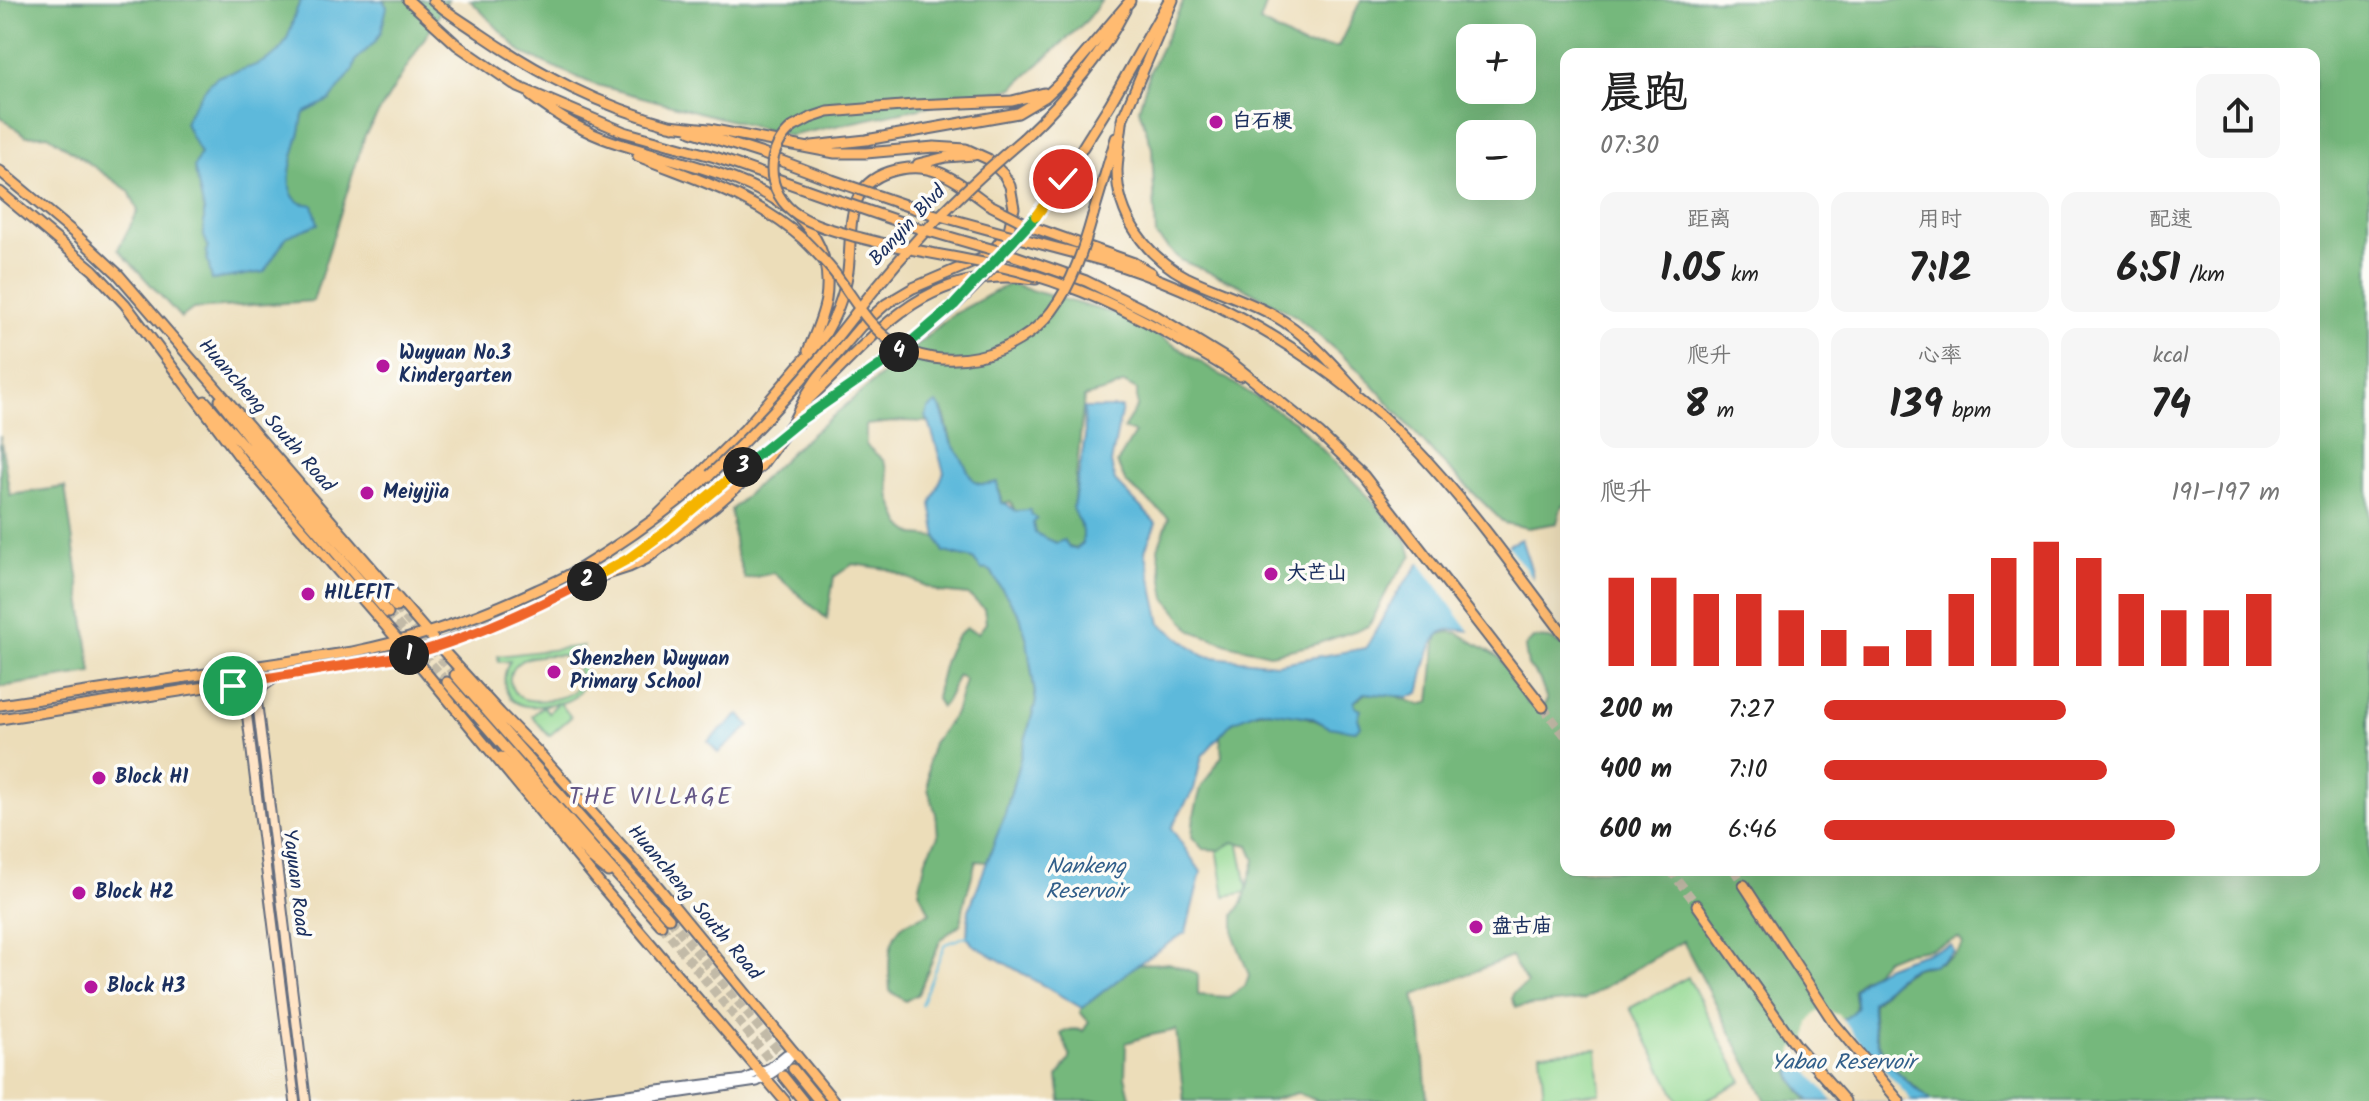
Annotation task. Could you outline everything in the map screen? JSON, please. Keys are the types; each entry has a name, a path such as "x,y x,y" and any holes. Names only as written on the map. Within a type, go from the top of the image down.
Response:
{"main road":[{"path":"408,0 457,45 570,123 638,155 732,192 787,225 834,271 867,318 891,341 910,352 928,357 963,358 1017,341 1052,311 1076,267 1123,115 1171,0"},
{"path":"433,0 508,53 615,109 763,154 922,211 1121,267 1178,288 1223,308 1298,351 1378,413"},
{"path":"793,146 841,144 1005,116 1036,103 1072,71 1130,0"},
{"name":"Banyin Blvd","path":"656,517 710,475 786,398 917,240 1054,109 1102,50 1130,0"},
{"path":"0,719 411,655 523,613 628,559 798,422 884,364 954,305 1041,210 1110,104 1171,0"},
{"path":"518,87 624,132 715,157 915,227 1015,256 1086,281 1155,315 1227,359 1274,395 1364,476 1543,707"},
{"path":"1054,88 1034,97 1012,101 828,112 793,127 778,145 772,175 781,198 799,216 867,240 1010,267 1063,285 1153,325 1274,395"},
{"path":"1123,115 1117,169 1121,196 1133,229 1147,247 1165,264 1186,277 1259,307 1297,330 1318,348 1456,495 1560,629"},
{"path":"586,581 646,559 715,506 774,451 827,366 872,316 913,288 983,258 1002,240 1013,221 1013,198 1004,175 982,155 966,149 952,147 851,153 818,151 723,131 669,125"},
{"path":"611,141 746,183 776,199 807,227 821,252 827,289 823,314 804,359"},
{"path":"0,705 323,657 400,642 489,611 578,570 656,517 745,429 830,326 847,271 852,220 862,189 879,175 905,167 946,157 982,155"},
{"path":"905,167 923,167 947,175 988,204 1035,228 1134,263 1178,288"},
{"name":"Huancheng South Road","path":"0,171 118,274 439,646 656,884 834,1101"},
{"name":"Huancheng South Road","path":"0,192 93,270 125,304 224,425 392,610 264,457 173,336"},
{"path":"800,407 877,330 905,308 940,290 972,280 1009,277 1063,285"},
{"name":"Huancheng South Road","path":"153,339 242,460 400,642 604,889 785,1101"},
{"name":"Yayuan Road","path":"275,678 262,687 257,702 306,1101"},
{"name":"Huancheng South Road","path":"451,678 617,858 665,922 630,889 451,678"},
{"name":"Yayuan Road","path":"225,685 237,689 246,707 295,1101"},
{"path":"475,733 513,768 590,857 630,889"},
{"path":"538,752 617,858"},
{"path":"1744,885 1803,978 1856,1052 1899,1101"},
{"path":"1697,905 1767,1007 1845,1101"},
{"path":"793,1069 819,1101"},
{"path":"783,1076 803,1101"}],"street":[{"path":"628,1101 743,1086 794,1051"},
{"path":"573,1101 763,1075"}],"green space":[{"path":"0,0 448,0 365,135 313,301 193,309 181,318 118,249 138,211 129,191 48,135 26,136 0,116"},
{"path":"470,0 1102,0 1087,20 1013,88 789,136 593,84 522,53"},
{"path":"1184,0 1268,0 1260,22 1304,46 1338,47 1361,0 2369,0 2369,1101 1930,1101 1898,1072 1885,1055 1876,1036 1873,1003 1907,972 1936,964 1954,954 1963,944 1959,938 1886,959 1871,975 1861,980 1853,990 1856,1008 1847,1018 1836,1018 1796,1051 1791,1078 1808,1101 1766,1101 1683,941 1583,1000 1516,1007 1513,993 1527,984 1511,957 1414,995 1422,1033 1427,1101 1318,1101 1297,1093 1268,1101 1184,1101 1176,1030 1126,1043 1125,1076 1131,1101 1061,1101 1058,1077 1070,1055 1061,1034 1072,1030 1083,1031 1089,1022 1080,1012 1082,1008 1138,964 1169,963 1196,973 1198,995 1228,997 1245,986 1249,975 1234,936 1234,915 1243,902 1255,860 1249,845 1233,842 1220,850 1203,849 1192,837 1201,788 1222,756 1220,736 1231,723 1244,716 1268,711 1306,717 1329,727 1358,718 1354,702 1366,693 1394,695 1420,705 1430,702 1438,635 1448,632 1458,633 1500,658 1527,703 1542,707 1547,700 1539,678 1528,666 1525,647 1533,638 1550,639 1560,644 1560,876 2320,876 2320,48 1560,48 1560,512 1557,523 1528,528 1504,523 1434,454 1362,373 1296,316 1239,285 1180,260 1156,236 1152,148 1139,109 1149,73"},
{"path":"1009,284 1133,319 1295,422 1370,498 1406,540 1412,555 1390,585 1369,626 1313,645 1270,654 1231,645 1192,631 1166,598 1158,548 1169,518 1126,483 1117,463 1135,433 1123,429 1137,407 1137,390 1124,383 1084,397 1073,508 1083,531 1083,543 1077,549 1056,544 1035,533 1033,523 1036,520 1030,512 1015,511 1011,502 1001,503 1000,492 991,484 981,485 972,480 952,444 943,410 929,422 866,425 866,445 883,460 887,468 891,499 902,526 915,535 937,537 944,552 974,559 982,570 992,572 1020,616 1027,640 1036,701 1005,814 987,862 976,861 961,924 941,939 918,994 905,1001 890,991 891,945 899,929 906,923 930,913 919,891 926,859 938,836 936,814 928,789 928,761 933,743 955,713 965,680 958,675 941,707 936,699 945,660 953,642 966,628 978,633 986,623 984,608 968,595 940,592 887,569 853,564 834,577 827,619 774,573 745,579 735,549 731,510 793,450 952,315"},
{"path":"0,436 10,495 65,487 92,673 0,687"},
{"path":"583,646 583,651 574,653 583,668 584,682 576,695 560,703 571,717 549,736 532,716 543,706 550,714 558,703 530,706 512,700 505,682 510,661 499,662 498,656","holes":["544,655 567,657 576,665 580,676 572,692 534,701 522,698 513,690 511,673 522,660"]},
{"path":"1214,831 1237,834 1248,892 1225,896"},
{"path":"1688,977 1742,1081 1704,1101 1678,1101 1630,1008"},
{"path":"1597,1049 1600,1093 1544,1097 1540,1053"}],"water":[{"path":"301,0 383,0 387,7 381,32 374,43 356,60 353,70 330,100 303,116 290,169 291,190 301,203 313,205 318,224 287,236 264,272 212,280 204,236 204,211 194,167 200,154 185,123 198,99 216,78 260,63 280,49"},
{"name":"Nankeng Reservoir","path":"937,403 950,440 973,479 979,484 997,482 1001,503 1015,511 1030,510 1037,519 1033,523 1035,533 1056,543 1064,540 1069,548 1076,549 1083,543 1083,531 1073,508 1085,437 1084,408 1122,408 1111,463 1115,481 1156,523 1145,550 1161,624 1204,656 1276,664 1366,648 1397,593 1420,563 1483,557 1521,539 1533,584 1491,612 1473,631 1450,629 1441,633 1431,647 1419,693 1409,697 1364,693 1354,702 1355,707 1361,710 1358,718 1361,726 1355,731 1329,727 1311,717 1261,710 1232,722 1202,756 1194,789 1171,828 1201,872 1186,932 1138,964 1082,1008 972,944 967,936 969,910 1005,814 1036,701 1027,640 1020,616 992,572 982,570 973,559 944,552 937,537 931,504 944,472 926,417 928,409"},
{"path":"740,714 750,726 718,753 708,741"},
{"name":"Yabao Reservoir","path":"1951,945 1954,951 1947,957 1932,965 1912,968 1872,1002 1875,1035 1884,1054 1897,1072 1930,1101 1809,1101 1792,1078 1796,1052 1836,1019 1846,1018 1857,1008 1854,990 1873,973"}],"pier":[{"path":"1505,542 1537,584 1533,606 1493,616 1472,635 1418,560 1452,545 1482,553"},
{"path":"1823,1009 1839,1015 1912,1101 1833,1101 1792,1053 1794,1048 1801,1047 1807,1038 1809,1023"}],"waterway":[{"path":"921,1005 945,944 967,936"}],"tunnel":[{"path":"396,607 455,675"},
{"path":"388,613 447,682"},
{"path":"1543,707 1560,729"},
{"path":"1675,876 1697,905"},
{"path":"1738,876 1744,885"},
{"path":"669,918 788,1063"},
{"path":"661,925 777,1069"}],"place":[{"name":"白石梗","path":"1216,122"},
{"name":"Wuyuan No.3 Kindergarten","path":"383,366"},
{"name":"Meiyijia","path":"367,493"},
{"name":"大芒山","path":"1271,574"},
{"name":"HILEFIT","path":"308,594"},
{"name":"Shenzhen Wuyuan Primary School","path":"554,672"},
{"name":"Block H1","path":"99,778"},
{"name":"Block H2","path":"79,893"},
{"name":"盘古庙","path":"1476,927"},
{"name":"Block H3","path":"91,987"}],"district":[{"name":"THE VILLAGE","path":"651,797"}],"route":[{"path":"233,686 225,685 411,655 523,613 628,559 798,422 917,339 1026,229 1063,179"}]}
